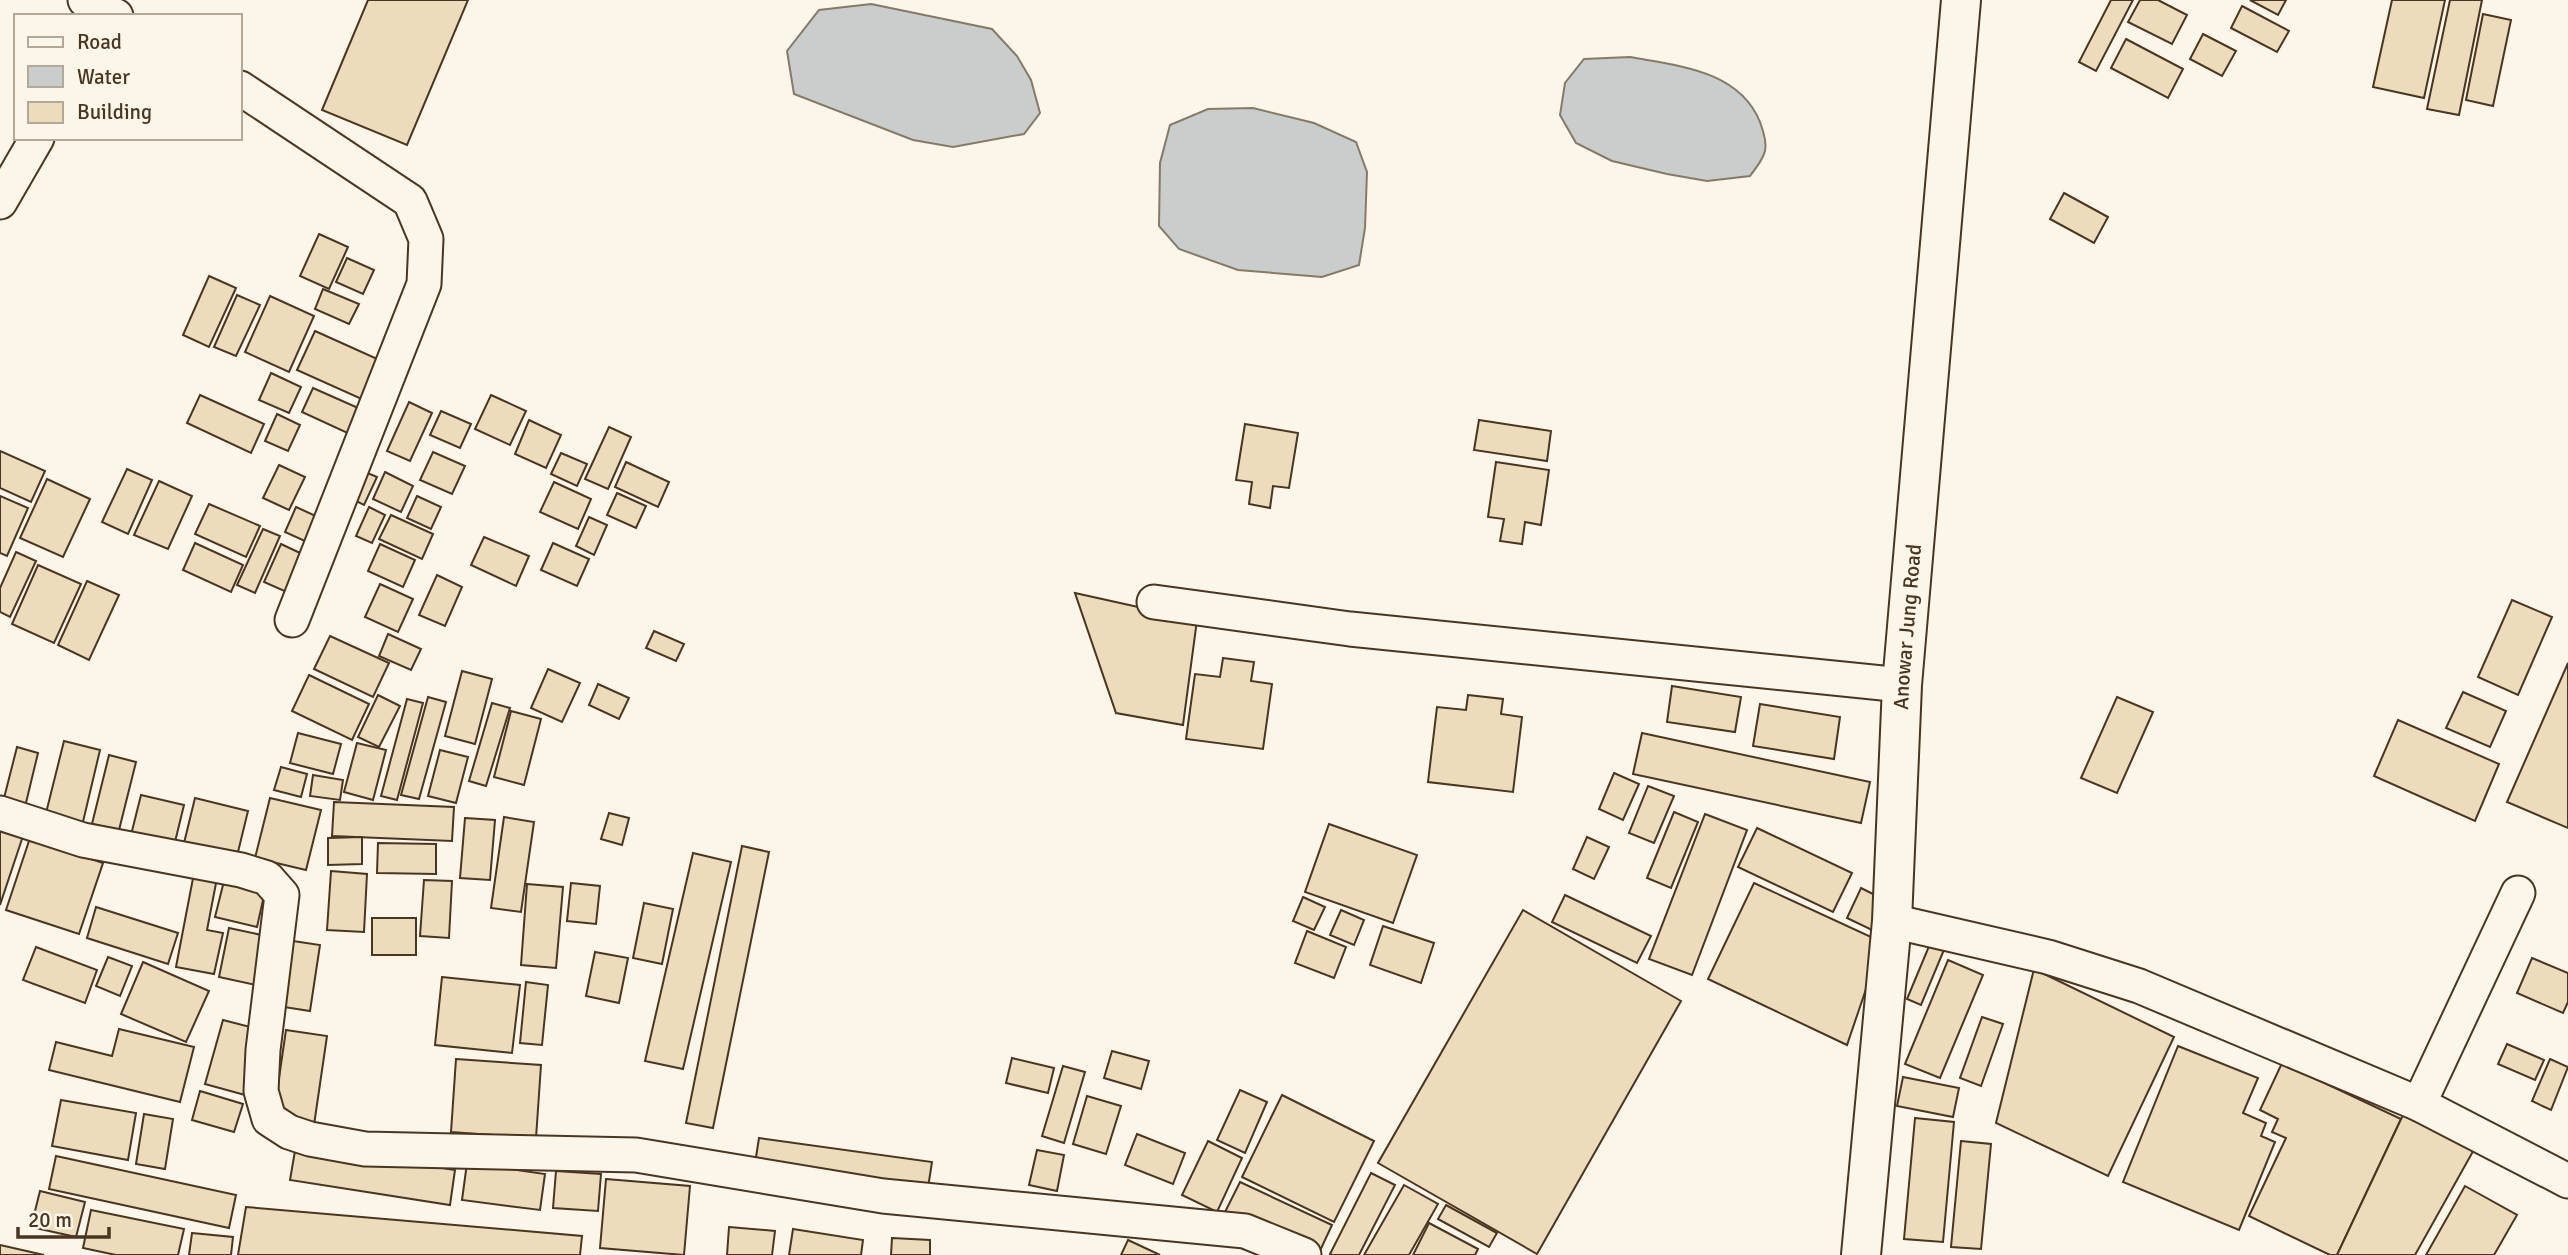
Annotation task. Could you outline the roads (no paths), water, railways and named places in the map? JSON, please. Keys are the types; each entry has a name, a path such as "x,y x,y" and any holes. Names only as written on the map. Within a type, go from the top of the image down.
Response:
{"highway":[{"name":"Anowar Jung Road","path":"1861,1255 1892,921 1902,685 1961,0"}],"street":[{"path":"242,89 410,201 426,239 424,284 292,620"},
{"path":"0,202 36,140"},
{"path":"1154,603 1350,629 1902,685"},
{"path":"0,813 83,840 240,870 267,878 282,895 263,1050 261,1091 269,1119 300,1135 365,1149 636,1155 883,1196 1245,1231 1304,1255"},
{"path":"2419,1104 2518,893"},
{"path":"1892,921 2048,957 2140,986 2419,1104 2568,1181"}],"water":[{"path":"871,4 992,29 1017,56 1031,80 1040,113 1024,134 953,147 913,140 794,94 787,51 819,10"},
{"path":"1630,57 1705,73 1738,91 1760,122 1766,145 1760,162 1750,176 1707,181 1667,174 1612,161 1576,143 1560,115 1565,83 1584,59"},
{"path":"1253,108 1314,123 1356,142 1367,172 1365,228 1359,265 1322,277 1238,270 1179,249 1159,226 1160,163 1170,125 1208,109"}]}
